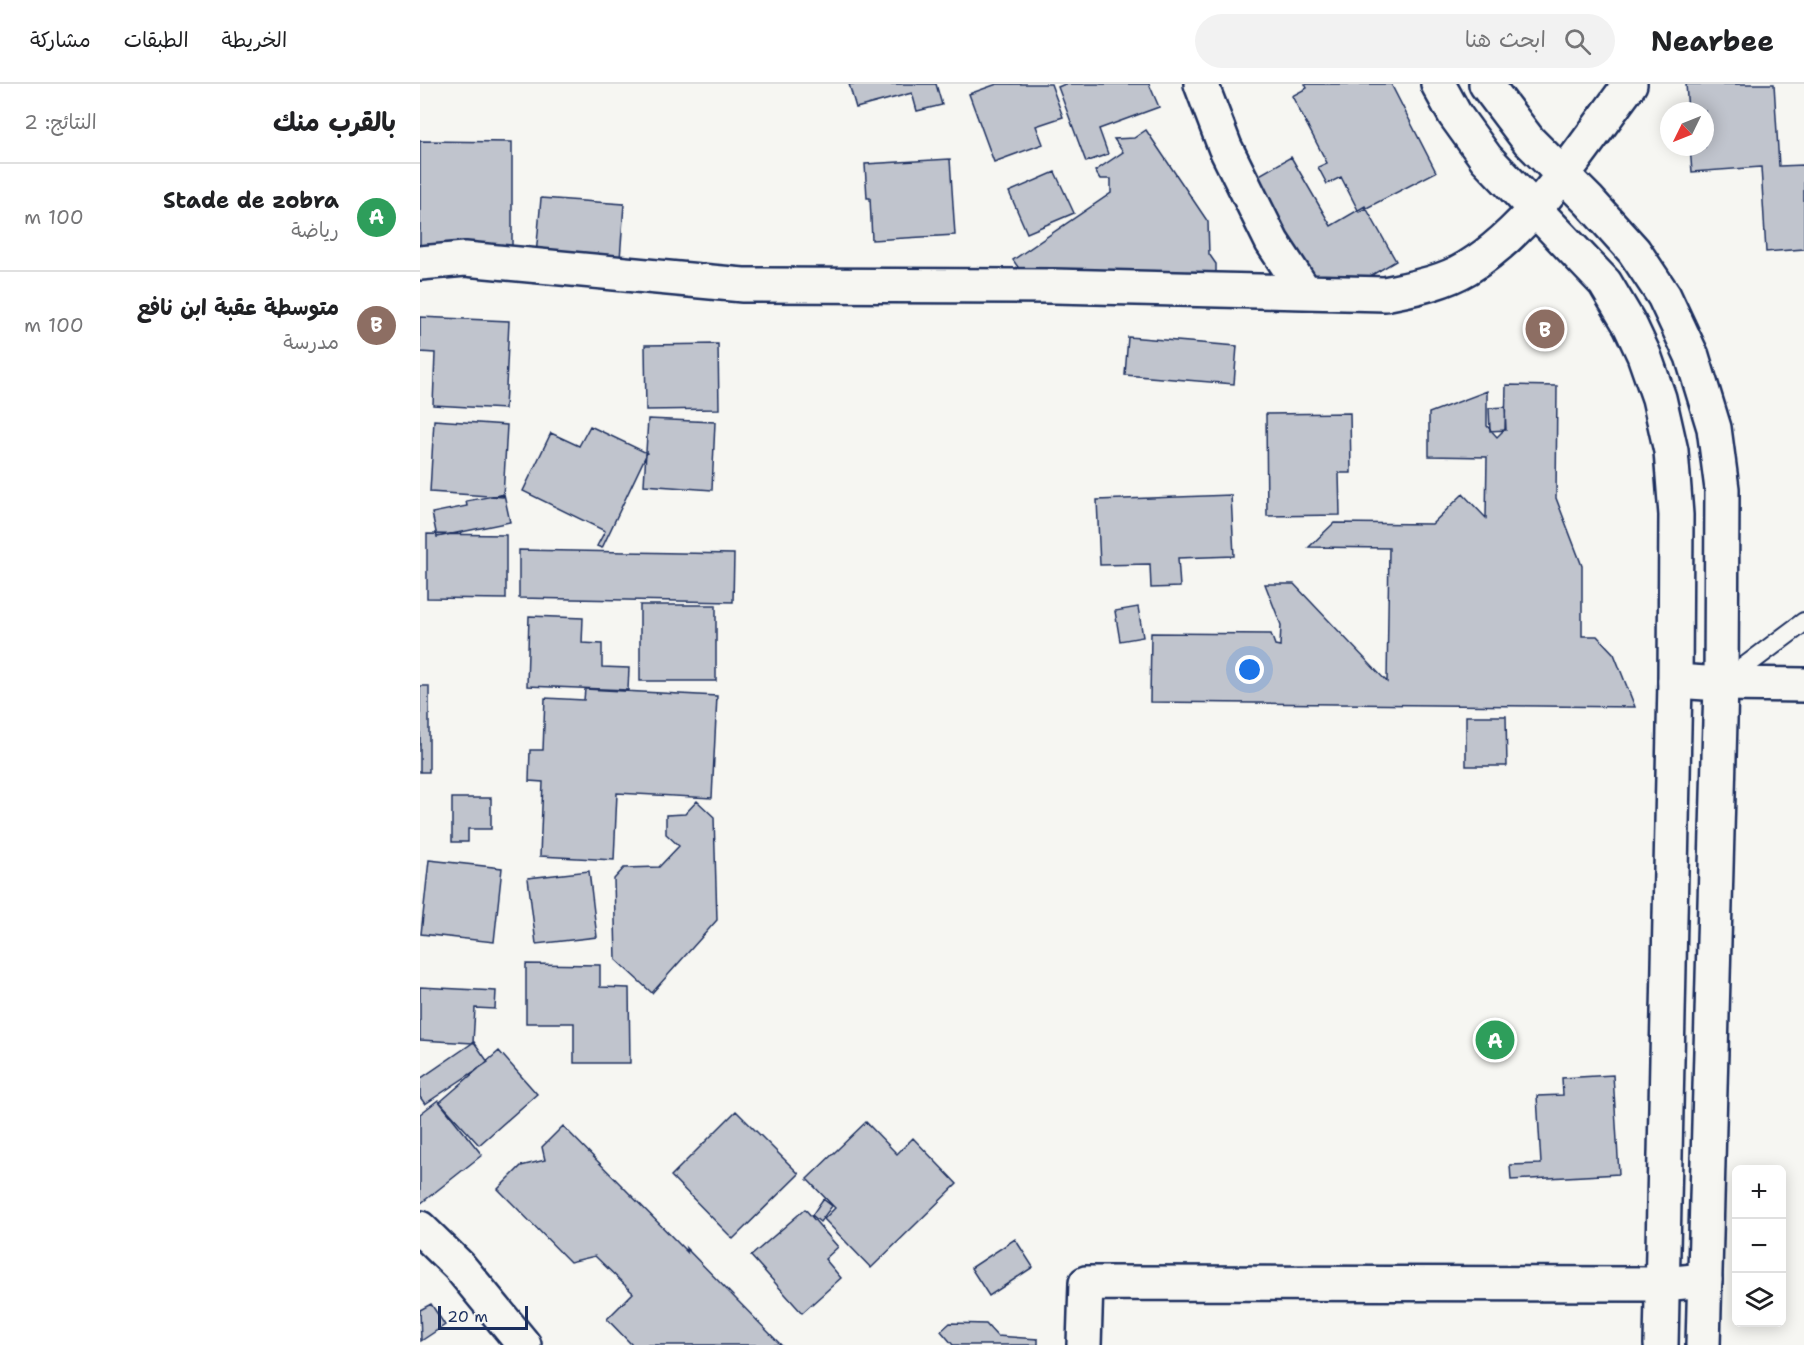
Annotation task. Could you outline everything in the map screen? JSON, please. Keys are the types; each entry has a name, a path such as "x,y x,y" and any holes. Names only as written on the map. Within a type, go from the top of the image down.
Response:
{"street":[{"path":"1201,84 1224,147 1272,242 1305,292"},
{"path":"1438,84 1455,116 1486,158 1605,283 1630,325 1644,355 1659,398 1671,451 1676,515 1675,681 1661,1345"},
{"path":"1486,84 1529,141 1634,250 1664,296 1692,356 1714,428 1722,489 1721,684 1703,1345"},
{"path":"420,263 465,259 743,285 1042,286 1385,294 1430,284 1467,268 1500,243 1535,210 1630,84"},
{"path":"1675,681 1804,685"},
{"path":"420,1228 459,1266 524,1345"},
{"path":"1084,1345 1086,1283 1663,1284 1705,1280"}],"lane":[{"path":"1721,684 1804,622"}],"building":[{"path":"849,84 936,84 942,105 917,111 912,93 856,108"},
{"path":"997,84 1051,84 1063,117 1036,126 1043,144 994,162 969,94"},
{"path":"1065,84 1149,84 1159,107 1099,129 1108,154 1086,162 1058,87"},
{"path":"1305,84 1391,84 1436,172 1359,212 1341,177 1327,184 1318,167 1327,163 1292,96 1307,88"},
{"path":"1686,84 1774,84 1779,166 1804,165 1804,249 1766,252 1761,167 1692,172 1691,156 1714,156 1714,102 1687,102"},
{"path":"1146,130 1208,222 1209,254 1216,264 1216,286 1036,293 1013,260 1111,193 1111,179 1100,179 1095,171 1123,152 1114,139 1134,138"},
{"path":"420,141 512,142 512,259 420,259"},
{"path":"1291,157 1331,226 1365,206 1396,261 1315,308 1235,189"},
{"path":"950,159 955,235 872,240 870,198 867,198 865,164"},
{"path":"1055,172 1074,213 1027,233 1009,192"},
{"path":"541,198 624,204 619,273 535,267"},
{"path":"420,317 509,321 505,409 433,405 435,353 420,352"},
{"path":"1128,337 1237,346 1234,384 1125,375"},
{"path":"718,344 719,409 646,410 645,345"},
{"path":"1506,385 1557,386 1556,498 1582,566 1582,636 1597,636 1614,654 1635,707 1150,702 1151,633 1271,634 1275,645 1280,646 1281,625 1265,584 1294,584 1387,682 1389,548 1309,547 1334,523 1432,524 1463,494 1486,518 1487,457 1429,456 1429,413 1487,391 1487,426 1497,437 1505,429"},
{"path":"1505,407 1506,430 1490,431 1489,408"},
{"path":"1350,413 1351,473 1339,473 1340,515 1267,516 1266,414"},
{"path":"648,419 715,422 712,490 644,485"},
{"path":"434,420 507,425 503,497 430,492"},
{"path":"590,426 647,453 602,548 597,546 605,531 523,491 551,433 579,446"},
{"path":"504,494 510,522 437,537 432,513 467,506 466,501"},
{"path":"1231,495 1234,556 1178,558 1180,587 1151,588 1150,564 1100,565 1097,500"},
{"path":"427,534 506,535 506,599 427,598"},
{"path":"519,550 734,554 733,602 519,598"},
{"path":"640,605 716,605 716,681 640,681"},
{"path":"1138,607 1143,637 1120,641 1115,611"},
{"path":"529,616 583,618 582,643 602,644 602,667 629,668 628,690 527,686"},
{"path":"420,686 429,686 429,772 420,772"},
{"path":"585,689 717,696 712,798 617,793 614,860 540,856 543,782 529,781 530,750 543,750 545,698 584,700"},
{"path":"1466,716 1506,716 1507,766 1466,766"},
{"path":"452,798 491,798 491,829 468,829 468,842 452,842"},
{"path":"697,801 714,817 717,920 652,993 616,960 614,879 624,868 659,867 679,846 666,834 666,815 685,814"},
{"path":"429,860 502,868 494,942 421,934"},
{"path":"589,871 597,937 536,944 528,878"},
{"path":"526,964 600,965 600,987 629,988 630,1063 574,1063 574,1023 526,1023"},
{"path":"420,987 496,991 495,1009 475,1008 473,1043 420,1040"},
{"path":"474,1042 488,1062 425,1104 420,1097 420,1079"},
{"path":"499,1051 537,1094 479,1145 440,1102"},
{"path":"1613,1075 1619,1174 1511,1180 1510,1165 1541,1164 1537,1096 1563,1095 1562,1078"},
{"path":"438,1100 482,1155 420,1204 420,1114"},
{"path":"736,1111 799,1174 733,1239 671,1176"},
{"path":"866,1122 897,1154 913,1138 957,1184 871,1268 824,1219 835,1208 807,1179"},
{"path":"563,1126 781,1345 632,1345 607,1319 633,1293 595,1256 570,1262 498,1189 521,1166 545,1160 542,1147"},
{"path":"823,1199 832,1206 820,1222 812,1215"},
{"path":"805,1209 838,1247 825,1259 841,1278 802,1313 751,1256"},
{"path":"1015,1239 1033,1267 989,1296 971,1268"},
{"path":"431,1304 445,1325 421,1341 420,1310"},
{"path":"950,1323 986,1324 997,1336 1038,1339 1038,1345 953,1345 941,1331"}],"place":[{"name":"متوسطة عقبة ابن نافع","path":"1545,329"},
{"name":"Stade de zobra","path":"1495,1040"}]}
